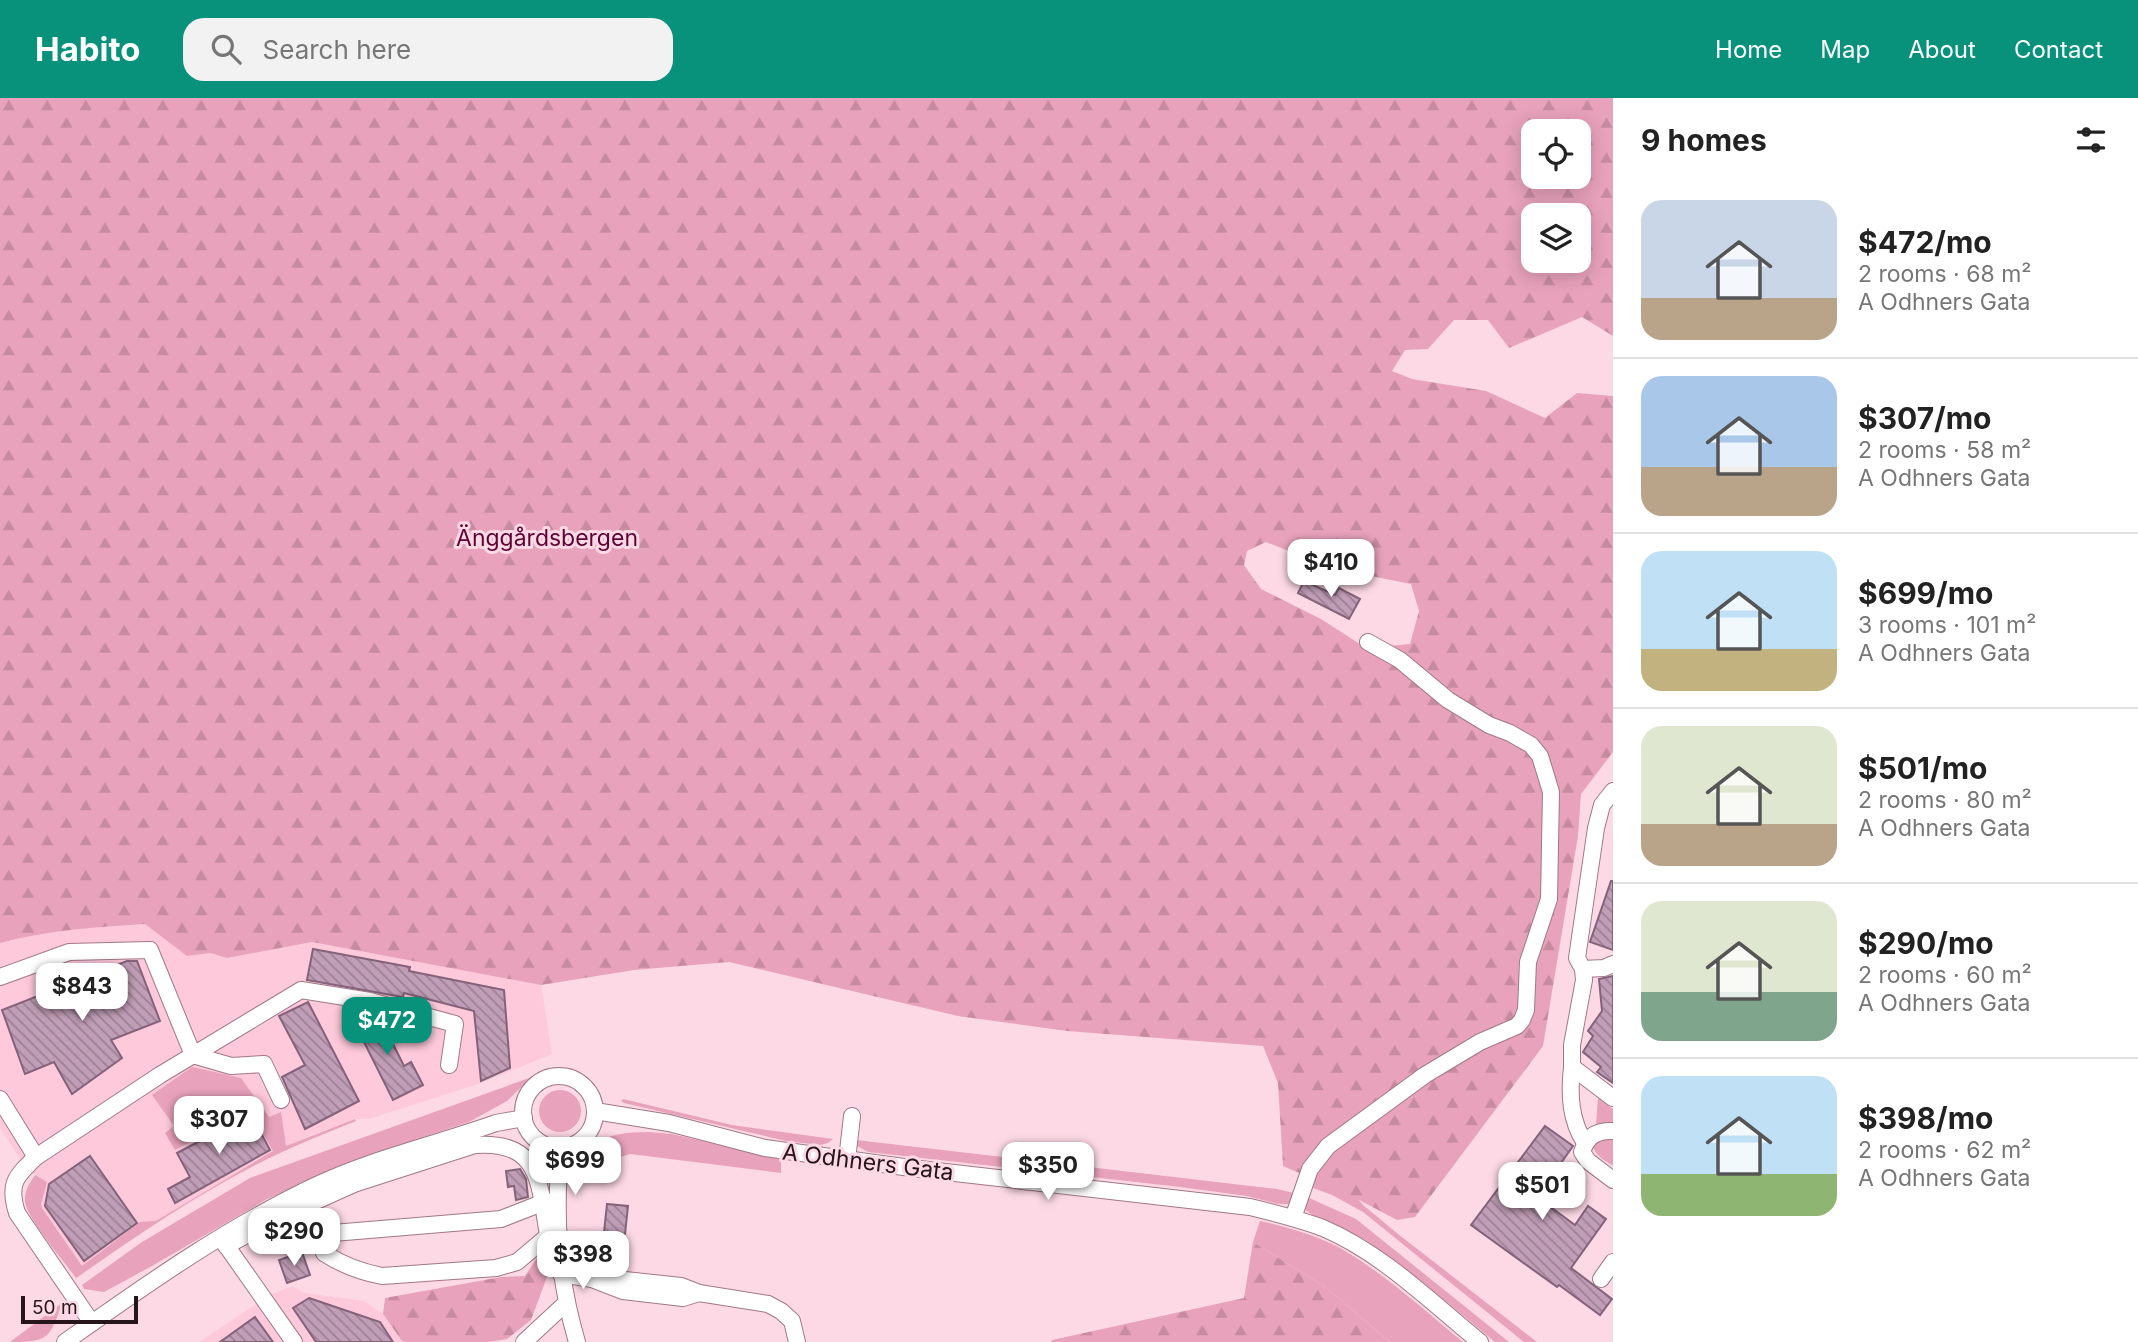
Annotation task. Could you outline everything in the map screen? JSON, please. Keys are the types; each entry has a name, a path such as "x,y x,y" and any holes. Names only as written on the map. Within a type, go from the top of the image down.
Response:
{"street":[{"path":"1293,1218 1310,1169 1328,1146 1425,1075 1480,1042 1517,1026 1522,1020 1526,1010 1528,962 1549,899 1551,792 1540,756 1531,745 1489,725 1448,700 1400,660 1368,642"},
{"path":"1585,1143 1577,1131 1569,1096 1572,1045 1584,980 1583,969 1577,958 1596,828 1602,805 1613,790"},
{"path":"0,977 69,952 150,950 193,1055"},
{"path":"1583,969 1604,968 1613,964"},
{"path":"94,1342 88,1326 17,1213 12,1198 13,1184 37,1157 193,1055 301,990 370,1001 455,1024 449,1065"},
{"path":"193,1055 231,1066 264,1064 281,1100"},
{"path":"1572,1067 1613,1098"},
{"path":"552,1077 570,1077 585,1087 591,1094 595,1111 592,1127 582,1140 560,1148 537,1139 524,1118 530,1092 543,1080 552,1077"},
{"path":"0,1099 37,1157"},
{"name":"A Odhners Gata","path":"595,1111 669,1123 765,1149 1250,1207 1293,1218 1323,1229 1364,1251 1403,1278 1480,1342"},
{"path":"847,1160 852,1116"},
{"path":"223,1241 321,1183 496,1123 524,1118"},
{"path":"1613,1131 1602,1130 1594,1134 1585,1143 1582,1152 1588,1161 1613,1180"},
{"path":"65,1342 174,1265 223,1241 354,1184 475,1145 503,1145 514,1149 537,1175 549,1202"},
{"path":"560,1148 549,1202 566,1303 577,1342"},
{"path":"549,1202 501,1219 333,1233 321,1243 324,1254 335,1260 365,1273 382,1276 496,1268 517,1262 552,1232"},
{"path":"223,1241 294,1342"},
{"path":"1601,1279 1613,1262"},
{"path":"562,1273 605,1283 623,1291 684,1298 699,1293 768,1304 792,1321 797,1342"},
{"path":"524,1342 566,1303"}],"shaded area":[{"path":"145,924 187,956 210,953 228,958 312,942 541,985 552,1054 481,1083 369,1119 355,1119 311,1135 267,1156 136,1235 76,1279 33,1214 35,1176 0,1128 0,943 29,935 71,929"},
{"path":"292,1286 305,1293 364,1301 383,1314 402,1341 407,1342 199,1342 272,1294"}],"green space":[{"name":"Änggårdsbergen","path":"0,98 1613,98 1613,336 1582,317 1509,348 1488,320 1454,320 1428,349 1405,350 1392,371 1412,379 1486,391 1545,418 1577,393 1613,396 1613,752 1581,794 1578,836 1543,1046 1415,1217 1397,1220 1346,1193 1283,1166 1278,1083 1263,1046 1067,1031 958,1016 729,962 634,970 541,985 312,942 227,958 210,953 187,956 145,924 54,932 0,943","holes":["1266,542 1309,563 1338,565 1371,576 1411,584 1419,611 1410,644 1366,648 1321,619 1261,589 1244,565 1247,551"]},
{"path":"192,1067 241,1078 269,1117 281,1112 286,1146 355,1119 356,1121 288,1149 226,1181 160,1220 76,1278 27,1209 25,1194 35,1175 47,1182 42,1208 82,1266 140,1222 156,1221 273,1151 250,1110 175,1150 165,1133 174,1126 152,1095"},
{"path":"532,1077 507,1101 469,1122 366,1156 267,1199 104,1292 84,1289 82,1285 142,1242 250,1178"},
{"path":"560,1090 575,1096 581,1111 575,1126 560,1132 545,1126 539,1111 545,1096"},
{"path":"1598,1098 1613,1109 1613,1126 1596,1125"},
{"path":"623,1099 732,1125 833,1139 820,1145 786,1141 624,1103 621,1101"},
{"path":"618,1134 672,1134 779,1159 781,1173 630,1154 592,1166 578,1179 572,1191 580,1162 586,1151 595,1144"},
{"path":"1613,1136 1613,1166 1598,1155 1593,1145 1594,1140"},
{"path":"856,1140 1294,1193 1288,1204 1278,1204 1247,1196 1180,1187 868,1152 857,1146"},
{"path":"1312,1171 1354,1194 1398,1234 1537,1342 1524,1342 1363,1212 1332,1195 1308,1186"},
{"path":"1307,1197 1356,1219 1509,1342 1495,1342 1367,1241 1304,1209"},
{"path":"1260,1221 1302,1232 1342,1249 1389,1281 1463,1342 1390,1342 1324,1286 1253,1242"},
{"path":"1253,1242 1324,1286 1390,1342 1051,1342 1244,1298"},
{"path":"543,1249 551,1266 531,1320 507,1339 488,1342 402,1341 383,1314 385,1298 501,1277 525,1276"},
{"path":"62,1303 51,1331 46,1336 33,1341 10,1342"}],"building":[{"path":"1304,581 1335,595 1339,588 1360,599 1349,619 1298,593"},
{"path":"1613,881 1613,950 1590,942"},
{"path":"313,949 410,967 409,971 504,990 510,1068 481,1081 474,1011 404,993 403,997 307,980"},
{"path":"127,961 137,961 160,1021 111,1040 122,1058 72,1094 54,1062 25,1074 2,1010"},
{"path":"1613,976 1613,1083 1597,1072 1601,1067 1583,1052 1593,1036 1588,1031 1602,1011 1599,979"},
{"path":"308,1002 359,1101 305,1129 282,1077 305,1065 279,1016"},
{"path":"370,1012 378,1014 404,1066 411,1062 423,1085 393,1100 353,1020"},
{"path":"251,1114 270,1150 175,1203 168,1189 190,1177 177,1153"},
{"path":"1545,1126 1573,1146 1537,1197 1575,1225 1588,1206 1606,1219 1571,1268 1612,1299 1600,1315 1471,1225"},
{"path":"90,1156 137,1223 84,1261 45,1206 49,1184"},
{"path":"520,1169 526,1179 528,1197 516,1200 514,1186 508,1187 506,1171"},
{"path":"607,1204 628,1206 625,1234 604,1232"},
{"path":"302,1252 310,1275 287,1283 279,1260"},
{"path":"309,1298 380,1322 393,1342 316,1342 293,1308"},
{"path":"255,1317 273,1342 220,1342"}]}
